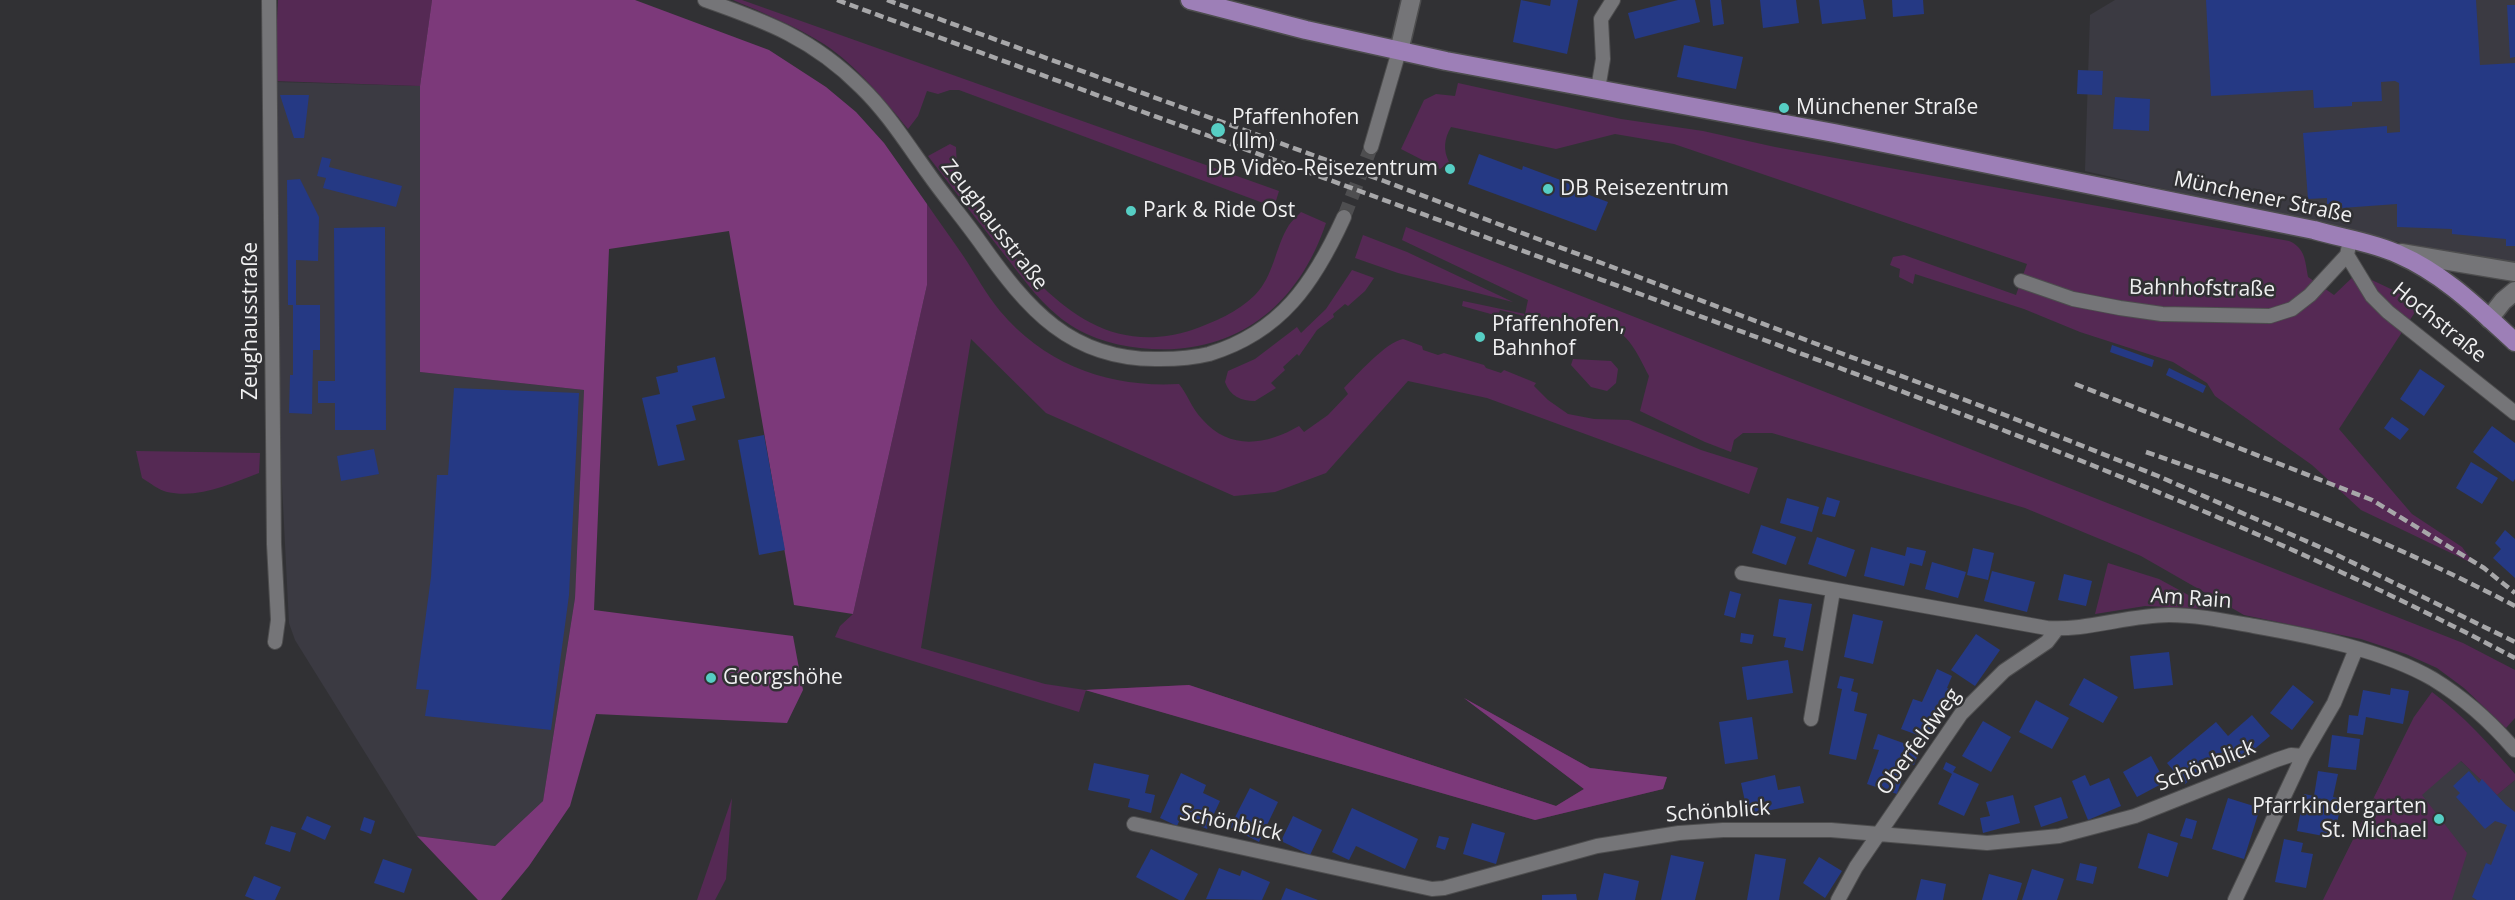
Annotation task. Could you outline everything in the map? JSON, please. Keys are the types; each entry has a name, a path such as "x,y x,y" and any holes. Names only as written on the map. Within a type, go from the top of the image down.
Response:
{"main road":[{"name":"Münchener Straße","path":"1190,0 1399,51 1834,133 2314,230 2349,248 2396,253"},
{"path":"2396,253 2440,277 2515,342"}],"street":[{"name":"Zeughausstraße","path":"269,0 273,482 278,620 275,642"},
{"name":"Zeughausstraße","path":"705,0 785,30 818,50 840,67 877,104 997,267 1031,307 1061,333 1102,352 1132,358 1176,359 1203,355 1244,340 1274,321 1295,300 1324,260 1344,218"},
{"path":"1371,147 1412,0"},
{"path":"1598,89 1603,59 1601,19 1613,0"},
{"name":"Bahnhofstraße","path":"2021,282 2073,299 2162,314 2270,316 2292,309 2310,295 2349,248"},
{"name":"Hochstraße","path":"2349,248 2373,296 2388,312 2515,413"},
{"name":"Münchener Straße","path":"2396,253 2515,272"},
{"path":"2489,319 2503,301 2515,291"},
{"name":"Am Rain","path":"1742,573 2057,629 2141,617 2184,616 2300,634 2399,664 2431,678 2469,704 2515,750"},
{"path":"1811,719 1833,591"},
{"name":"Oberfeldweg","path":"1838,900 1844,886 1961,714 2004,671 2046,642 2057,629"},
{"path":"2235,900 2303,756 2334,703 2356,650"},
{"name":"Schönblick","path":"1134,824 1432,889 1442,894 1597,846 1679,833 1782,828 1880,833 1987,843 2059,836 2135,816 2276,760 2303,756"}],"shaded area":[{"path":"278,0 432,0 420,86 274,81"},
{"path":"432,0 635,0 769,50 826,87 856,112 884,143 927,204 927,285 853,614 794,605 729,231 609,249 594,610 793,636 803,690 787,723 596,714 570,806 529,866 501,900 478,900 417,836 495,846 543,801 575,598 584,390 420,372 420,86"},
{"path":"733,0 742,0 1279,191 1274,207 959,90 938,94 927,91 918,116 908,129 869,83 848,62 824,44 791,26"},
{"path":"2115,0 2515,0 2515,265 2452,254 2085,171 2090,15"},
{"path":"275,82 420,86 420,372 584,390 575,598 543,801 495,846 417,836 295,640 289,623 280,445"},
{"path":"1458,83 1621,119 1703,131 1775,147 2289,241 2301,251 2308,277 2334,295 2357,273 2395,291 2419,306 2339,429 2412,514 2462,547 2474,564 2361,510 2312,465 2215,396 2207,383 2173,362 2080,332 2024,309 1915,274 1913,284 1899,277 1900,269 1890,265 1893,257 1904,255 2016,295 2027,264 1674,144 1615,134 1556,149 1451,127 1445,144 1449,162 1440,169 1401,149 1424,100 1436,94 1455,96"},
{"path":"950,144 956,147 957,170 962,188 1031,275 1057,300 1086,320 1118,333 1153,337 1192,330 1225,316 1241,307 1261,287 1284,234 1301,212 1326,223 1298,280 1279,303 1257,322 1232,336 1204,345 1173,349 1140,348 1118,344 1096,338 1066,322 1028,286 928,156"},
{"path":"927,204 995,305 1018,330 1037,346 1058,359 1104,377 1128,382 1179,384 1202,419 1224,436 1236,440 1261,441 1299,426 1304,432 1328,415 1348,394 1344,388 1372,360 1388,346 1403,339 1438,355 1444,353 1484,365 1486,368 1501,373 1504,370 1536,383 1534,386 1548,400 1568,414 1594,419 1629,420 1701,450 1758,468 1749,494 1487,398 1408,381 1326,473 1275,492 1234,496 1046,413 971,339 921,648 1045,684 1085,690 1189,685 1556,806 1584,789 1464,698 1590,768 1667,777 1663,789 1535,820 1086,690 1079,712 835,637 840,626 853,614 927,285"},
{"path":"1406,227 2463,643 2515,670 2515,718 2506,728 2464,688 2437,668 2406,654 2361,639 2244,615 2141,556 2025,508 1772,433 1743,433 1734,440 1731,452 1705,442 1640,411 1649,376 1635,349 1615,329 1595,325 1594,320 1561,321 1560,325 1544,326 1523,321 1524,316 1500,310 1498,316 1462,306 1463,301 1525,314 1528,300 1402,240"},
{"path":"1363,235 1407,252 1513,302 1398,273 1355,258"},
{"path":"1352,270 1374,278 1365,291 1348,306 1345,304 1333,314 1334,317 1317,330 1299,356 1297,354 1283,367 1285,370 1271,383 1276,388 1255,401 1241,399 1233,394 1225,382 1228,371 1255,359 1297,327 1301,333 1326,309"},
{"path":"1573,359 1611,361 1618,369 1616,383 1607,391 1591,387 1571,365"},
{"path":"136,451 260,453 259,473 203,492 179,494 167,492 142,478"},
{"path":"2108,563 2159,579 2214,609 2145,606 2095,614"},
{"path":"1189,685 1556,806 1584,789 1464,698 1590,768 1667,777 1663,789 1535,820 1085,690"},
{"name":"Pfarrkindergarten St. Michael","path":"2432,692 2486,741 2515,774 2515,780 2497,795 2461,761 2422,795 2467,853 2452,900 2323,900 2414,717"},
{"name":"Pfarrkindergarten St. Michael","path":"2414,717 2497,795 2515,780 2515,900 2323,900"},
{"path":"732,798 726,879 715,900 697,900"}],"building":[{"path":"1521,0 1550,6 1551,0 1578,0 1567,54 1513,42"},
{"path":"1678,0 1695,0 1700,22 1635,39 1628,13"},
{"path":"1710,0 1721,0 1724,24 1713,26"},
{"path":"1760,0 1796,0 1799,23 1763,28"},
{"path":"1819,0 1863,0 1866,19 1822,24"},
{"path":"1892,0 1923,0 1924,14 1893,17"},
{"path":"2206,0 2476,0 2480,65 2515,63 2515,246 2506,246 2506,239 2452,234 2452,229 2397,227 2397,204 2342,208 2342,203 2327,204 2327,198 2308,199 2303,133 2387,126 2387,133 2400,132 2399,83 2381,82 2382,101 2352,102 2352,106 2314,108 2313,90 2211,96"},
{"path":"2507,5 2515,5 2515,57 2510,58"},
{"path":"1684,45 1743,57 1736,89 1677,77"},
{"path":"2078,70 2103,71 2102,95 2077,94"},
{"path":"280,95 309,95 304,138 294,138"},
{"path":"2115,97 2150,99 2149,131 2113,129"},
{"path":"1479,154 1522,170 1523,166 1574,185 1573,189 1608,202 1596,231 1468,184"},
{"path":"322,157 331,159 329,167 402,186 396,207 323,188 326,178 317,176"},
{"path":"300,179 319,217 318,261 296,260 296,305 320,305 320,350 313,350 312,414 289,413 290,375 293,375 293,305 288,305 287,180"},
{"path":"385,227 386,430 335,430 335,403 318,403 318,381 335,381 334,228"},
{"path":"2112,345 2154,360 2152,367 2110,352"},
{"path":"715,357 725,398 692,406 696,420 676,425 685,460 658,466 642,398 660,394 656,377 678,372 677,366"},
{"path":"2169,368 2206,386 2203,393 2166,375"},
{"path":"2420,369 2445,386 2424,416 2400,399"},
{"path":"454,388 579,393 569,595 551,730 425,716 429,690 416,689 431,577 437,475 448,475"},
{"path":"2392,417 2409,429 2400,440 2384,428"},
{"path":"2492,426 2515,443 2515,479 2513,482 2473,452"},
{"path":"764,435 785,550 759,555 738,440"},
{"path":"374,449 379,474 341,481 337,456"},
{"path":"2471,462 2498,478 2482,504 2456,488"},
{"path":"1827,497 1840,501 1835,517 1822,514"},
{"path":"1787,498 1819,507 1812,532 1780,523"},
{"path":"1761,525 1796,537 1786,565 1752,553"},
{"path":"2505,530 2515,539 2515,578 2493,558 2501,549 2495,543"},
{"path":"1817,537 1855,550 1846,577 1808,564"},
{"path":"1871,547 1905,556 1907,547 1926,551 1922,566 1910,563 1904,586 1864,576"},
{"path":"1973,548 1994,553 1988,580 1967,575"},
{"path":"1932,562 1966,572 1958,598 1925,589"},
{"path":"1992,571 2035,582 2027,612 1984,601"},
{"path":"2064,574 2092,581 2086,606 2058,600"},
{"path":"1730,591 1741,594 1735,618 1724,615"},
{"path":"1779,599 1812,604 1803,651 1784,647 1786,638 1773,636"},
{"path":"1853,614 1883,621 1873,664 1844,657"},
{"path":"1741,633 1754,635 1752,644 1740,642"},
{"path":"1976,634 2000,650 1975,686 1951,670"},
{"path":"2169,652 2173,685 2134,689 2130,656"},
{"path":"1788,660 1793,693 1747,700 1742,667"},
{"path":"1937,669 1952,676 1947,688 1957,692 1946,710 1940,709 1926,738 1901,729 1913,699 1922,702"},
{"path":"1840,676 1854,679 1851,691 1858,693 1854,711 1867,714 1856,760 1829,754 1842,689 1837,688"},
{"path":"2084,678 2118,697 2103,723 2069,705"},
{"path":"2293,685 2314,702 2292,730 2270,713"},
{"path":"2391,688 2409,691 2403,724 2366,717 2363,735 2347,733 2349,715 2358,716 2363,690 2390,695"},
{"path":"2036,700 2069,718 2052,749 2019,732"},
{"path":"2252,715 2270,736 2239,762 2227,748 2185,784 2167,763 2216,722 2228,736"},
{"path":"1752,717 1758,759 1725,764 1719,722"},
{"path":"1983,721 2011,737 1991,772 1962,756"},
{"path":"1878,734 1920,749 1914,765 1907,762 1897,794 1867,784 1879,750 1873,749"},
{"path":"2332,735 2360,739 2356,770 2328,767"},
{"path":"2151,756 2165,782 2137,797 2123,772"},
{"path":"1946,762 1956,767 1953,772 1979,784 1964,816 1938,804 1952,774 1943,769"},
{"path":"1094,763 1149,775 1145,793 1155,795 1151,813 1128,807 1130,799 1088,790"},
{"path":"2318,771 2338,774 2333,797 2342,799 2334,838 2297,831 2304,794 2314,796"},
{"path":"2469,771 2479,783 2482,779 2515,812 2515,900 2477,900 2472,897 2486,863 2491,865 2507,825 2495,821 2485,829 2456,797 2460,793 2453,786"},
{"path":"1181,773 1206,785 1203,793 1220,801 1207,829 1181,817 1177,826 1160,818"},
{"path":"1775,775 1778,790 1800,786 1804,803 1748,815 1741,783"},
{"path":"2085,775 2090,786 2109,778 2121,806 2088,820 2072,781"},
{"path":"1250,788 1278,802 1259,842 1230,827"},
{"path":"2013,795 2020,823 1983,833 1980,818 1990,816 1986,802"},
{"path":"2061,797 2068,818 2041,827 2034,806"},
{"path":"2228,798 2260,808 2244,859 2212,849"},
{"path":"1352,808 1418,839 1405,869 1356,846 1349,860 1332,852"},
{"path":"307,816 331,826 325,840 301,829"},
{"path":"1293,816 1322,830 1310,855 1281,841"},
{"path":"364,817 375,821 371,834 360,830"},
{"path":"2186,818 2197,821 2192,839 2180,836"},
{"path":"1472,823 1505,833 1496,864 1463,854"},
{"path":"271,826 296,833 290,852 265,844"},
{"path":"2148,833 2178,843 2168,877 2138,868"},
{"path":"1439,836 1449,838 1445,850 1436,847"},
{"path":"2284,839 2303,843 2301,852 2313,854 2306,888 2275,882"},
{"path":"1151,849 1198,874 1184,900 1179,900 1136,877"},
{"path":"1755,854 1786,859 1779,900 1747,900"},
{"path":"1671,855 1704,862 1695,900 1661,900"},
{"path":"1819,857 1842,871 1825,898 1803,883"},
{"path":"383,859 412,869 404,893 374,883"},
{"path":"2080,863 2097,867 2093,884 2076,880"},
{"path":"1219,868 1240,876 1242,870 1270,882 1262,900 1206,899"},
{"path":"2032,869 2064,879 2057,900 2022,900"},
{"path":"1604,873 1639,881 1635,900 1598,900"},
{"path":"1989,874 2022,883 2017,900 1982,900"},
{"path":"254,876 281,887 275,900 255,900 245,896"},
{"path":"1921,879 1946,884 1943,900 1916,900"},
{"path":"1286,888 1318,900 1281,900"},
{"path":"1576,894 1577,900 1542,900 1542,895"}],"tunnel":[{"path":"1344,217 1371,147"}],"railway":[{"path":"837,0 1597,278 2014,434 2318,561 2515,658"},
{"path":"887,0 1384,181 2005,415 2158,476 2331,552 2515,642"},
{"path":"2075,384 2372,500 2484,568 2515,593"},
{"path":"2146,452 2240,485 2380,541 2515,606"}],"place":[{"name":"Münchener Straße","path":"1784,108"},
{"name":"Pfaffenhofen (Ilm)","path":"1218,130"},
{"name":"DB Video-Reisezentrum","path":"1450,169"},
{"name":"DB Reisezentrum","path":"1548,189"},
{"name":"Park & Ride Ost","path":"1131,211"},
{"name":"Pfaffenhofen, Bahnhof","path":"1480,337"},
{"name":"Georgshöhe","path":"711,678"},
{"name":"Pfarrkindergarten St. Michael","path":"2439,819"}]}
